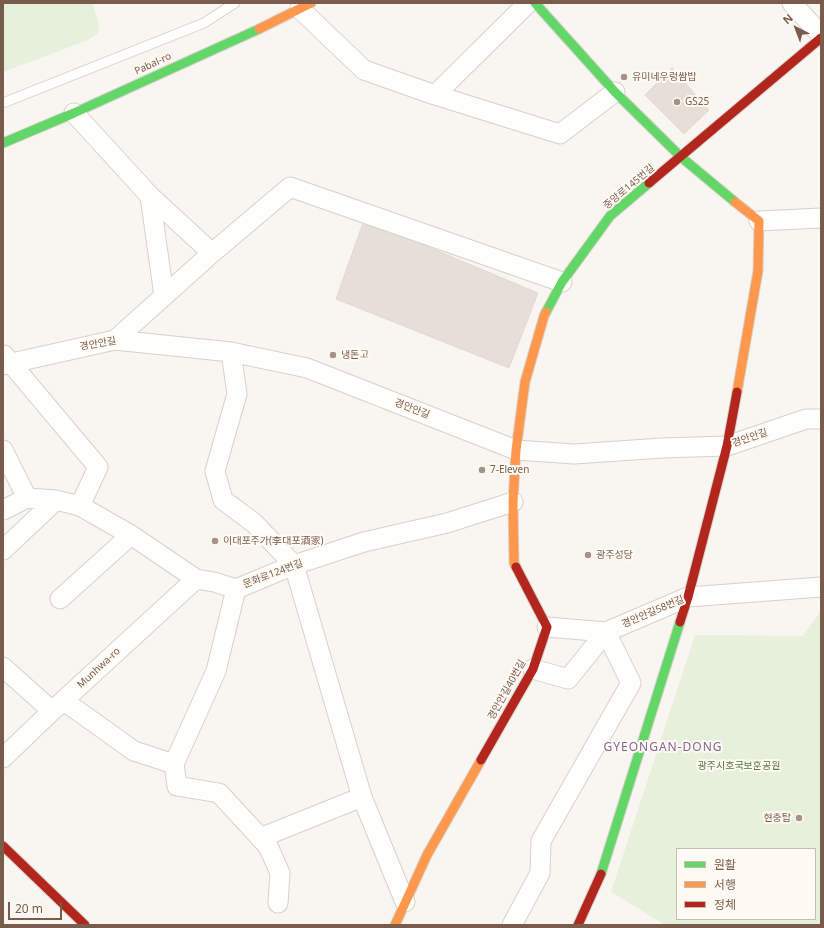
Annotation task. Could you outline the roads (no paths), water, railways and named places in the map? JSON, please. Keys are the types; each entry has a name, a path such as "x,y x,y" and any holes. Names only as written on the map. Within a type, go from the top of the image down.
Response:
{"street":[{"path":"435,95 528,3"},
{"path":"535,3 614,92 680,157 759,221 821,218"},
{"path":"792,3 821,37"},
{"path":"306,6 364,70 435,95 560,134 614,92"},
{"name":"Pabal-ro","path":"3,143 74,113 306,6"},
{"name":"중앙로145번길","path":"516,450 525,382 544,316 562,282 610,216 821,37"},
{"path":"74,113 150,196 212,253"},
{"path":"115,340 212,253 290,187 562,282"},
{"path":"150,196 164,296"},
{"path":"578,925 603,869 688,597 727,446 758,271 759,221"},
{"name":"경안안길","path":"5,363 115,340 231,352 306,368 516,450 574,454 662,448 727,446 806,420 821,418"},
{"path":"231,352 237,394 215,471 222,500 254,523 294,566 362,797 405,902"},
{"path":"5,363 98,467 80,506"},
{"path":"3,450 27,498 3,510"},
{"path":"512,925 540,873 541,841 631,683 606,632 547,627 514,563 512,502 516,450"},
{"name":"문화로124번길","path":"27,498 56,500 80,506 131,535 196,579 214,582 236,589 294,566 364,542 447,523 512,502"},
{"path":"3,550 56,500"},
{"path":"60,599 131,535"},
{"name":"Munhwa-ro","path":"3,758 196,579"},
{"name":"경안안길58번길","path":"533,669 568,679 606,632 688,597 821,587"},
{"path":"236,589 216,671 174,764 177,786 219,793 268,846 280,873 278,903"},
{"name":"경안안길40번길","path":"394,925 427,855 533,669 547,627"},
{"path":"3,667 58,706 134,751 174,764"},
{"path":"260,838 362,797"},
{"path":"3,846 85,925"}],"lane":[{"path":"3,103 204,23 235,3"}],"place":[{"name":"유미네우렁쌈밥","path":"624,77"},
{"name":"GS25","path":"677,102"},
{"name":"냉돈고","path":"333,355"},
{"name":"7-Eleven","path":"482,470"},
{"name":"이대포주가(李대포酒家)","path":"215,541"},
{"name":"광주성당","path":"588,555"},
{"name":"현충탑","path":"799,818"}],"district":[{"name":"GYEONGAN-DONG","path":"663,748"}],"park label":[{"name":"광주시호국보훈공원","path":"739,766"}]}
